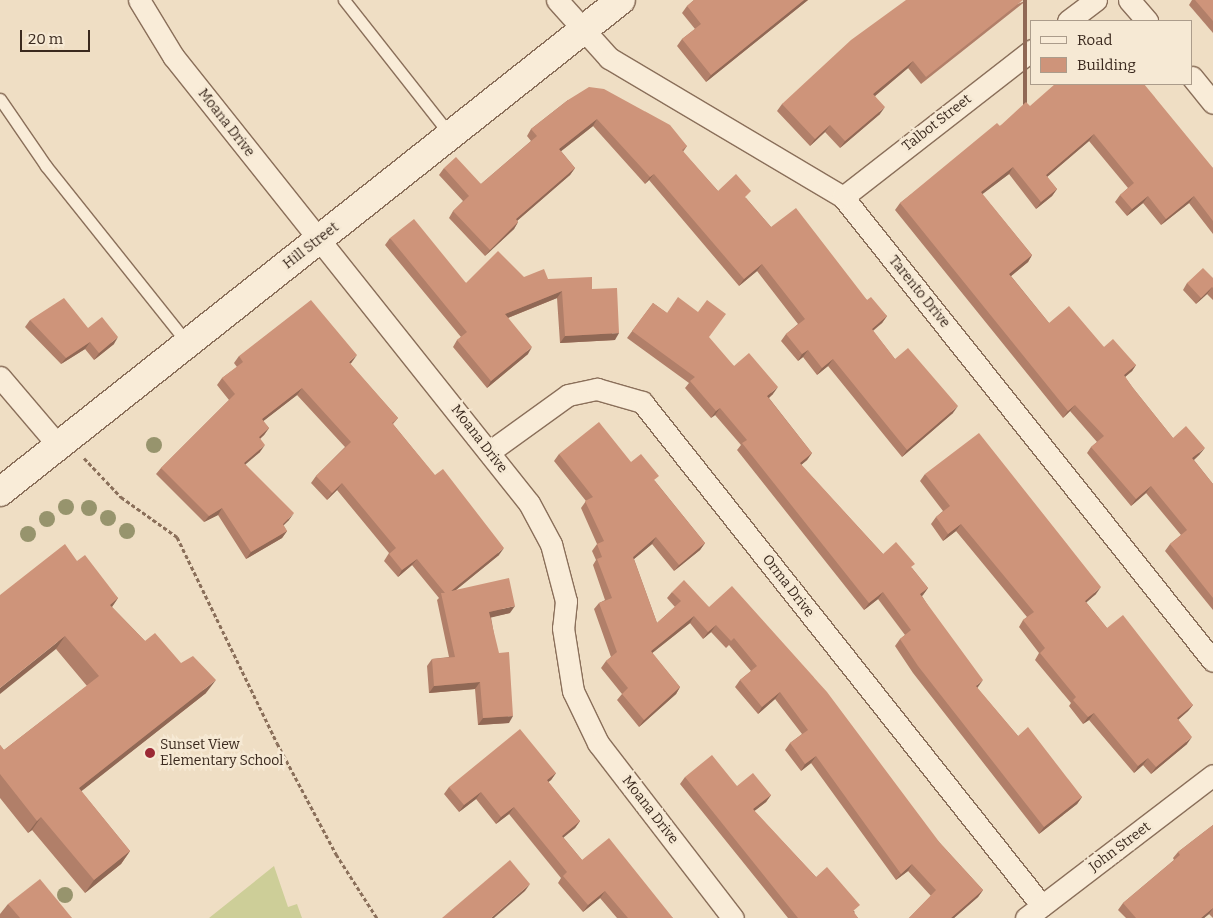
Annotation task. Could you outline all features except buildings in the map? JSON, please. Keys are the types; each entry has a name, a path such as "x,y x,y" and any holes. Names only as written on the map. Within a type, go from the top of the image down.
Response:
{"street":[{"name":"Moana Drive","path":"139,0 173,56 529,503 551,544 566,601 563,628 573,691 598,743 733,918"},
{"name":"Tarento Drive","path":"557,0 580,31 609,58 843,197 1213,661"},
{"name":"Hill Street","path":"0,492 57,444 188,344 621,0"},
{"path":"1069,20 1096,0"},
{"path":"1129,0 1145,20"},
{"name":"Talbot Street","path":"843,197 1030,52"},
{"path":"1193,78 1213,103"},
{"path":"0,376 57,444"},
{"name":"Orma Drive","path":"489,452 568,395 597,389 642,402 1034,912"},
{"name":"John Street","path":"1034,912 1213,775"}],"lane":[{"path":"344,0 451,136"},
{"path":"0,99 46,166 188,344"}],"path":[{"path":"83,458 121,497 177,537 277,743 336,854 377,918"}],"green space":[{"path":"274,866 288,907 297,904 302,918 209,918"}],"place":[{"name":"Sunset View Elementary School","path":"150,753"}]}
